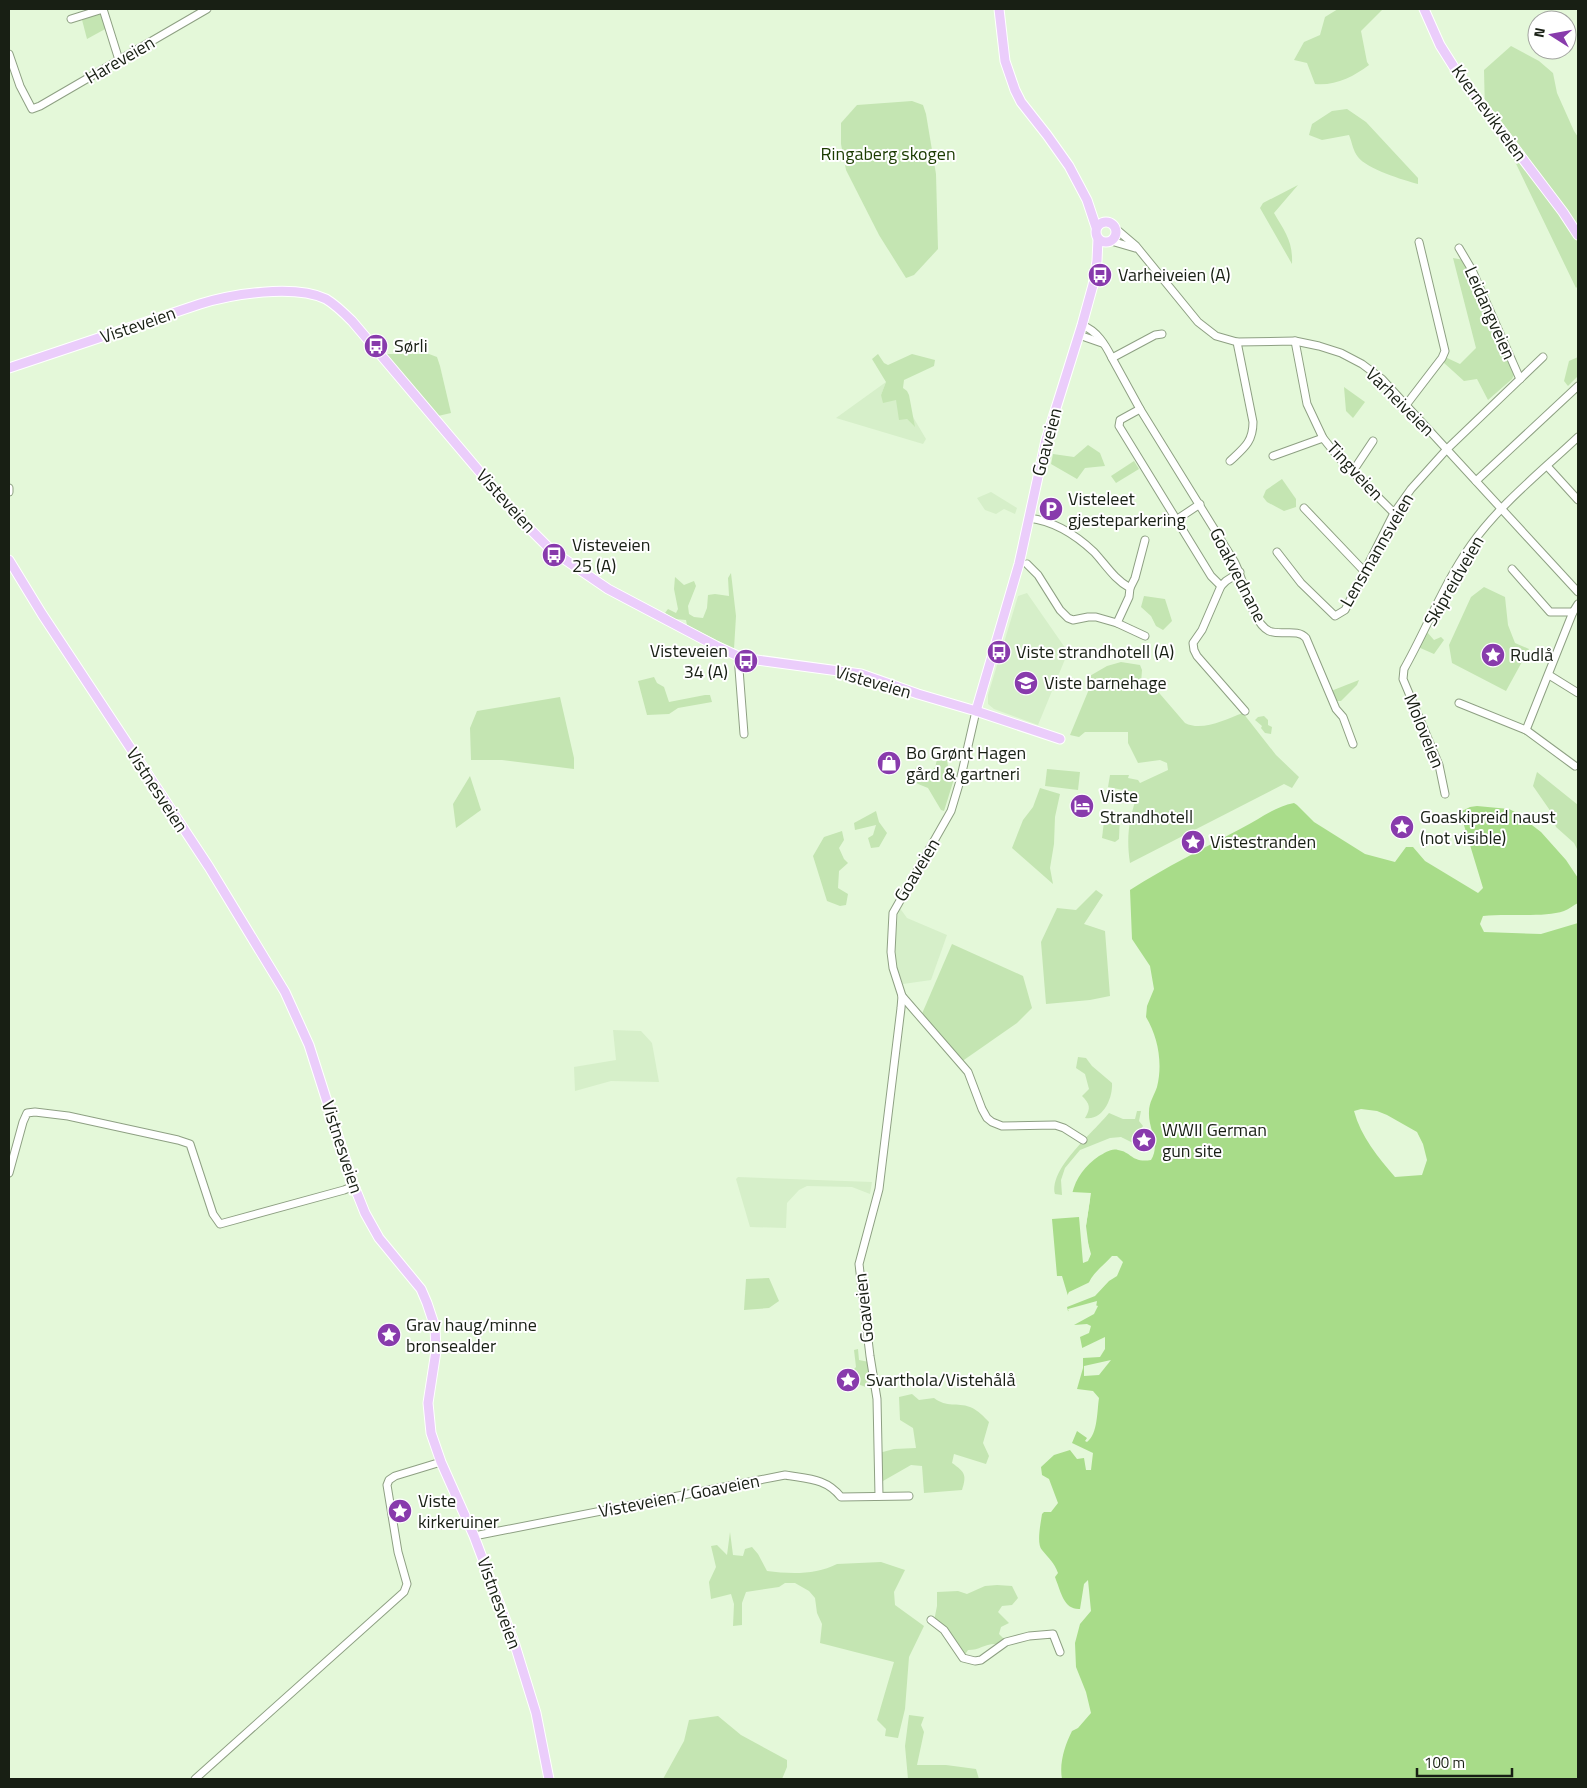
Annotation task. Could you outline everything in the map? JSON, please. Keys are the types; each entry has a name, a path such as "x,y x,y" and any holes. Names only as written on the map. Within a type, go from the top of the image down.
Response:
{"main road":[{"path":"999,9 1005,61 1009,78 1021,102 1069,166 1087,200 1098,239 1103,242 1110,241 1116,235 1116,230 1087,200"},
{"name":"Kvernevikveien","path":"1424,9 1440,45 1457,72 1563,212 1578,235"},
{"name":"Kvernevikveien","path":"1563,212 1578,227"},
{"path":"1096,227 1100,223 1108,222"},
{"name":"Goaveien","path":"976,711 1020,564 1044,446 1082,325 1097,261 1098,239"},
{"name":"Goaveien","path":"1097,261 1110,241"},
{"name":"Visteveien","path":"9,368 231,295 258,292 291,292 322,298 343,311 518,517 552,550 608,589 738,656 860,674 956,707 1047,731 1060,739"},
{"name":"Vistnesveien","path":"9,560 42,614 209,867 285,992 309,1045 364,1213 379,1238 421,1289 434,1327 436,1351 428,1403 431,1433 441,1462 474,1536 515,1645 536,1713 548,1779"}],"street":[{"path":"71,19 103,9 119,60"},
{"name":"Hareveien","path":"9,54 20,86 32,109 208,9"},
{"name":"Varheiveien","path":"1116,230 1140,251 1206,329 1222,339 1237,342 1295,341 1319,346 1341,353 1362,364 1385,382 1578,592"},
{"path":"1110,241 1122,243 1140,251"},
{"path":"1406,405 1442,358 1445,351 1419,242"},
{"name":"Leidangveien","path":"1459,248 1476,278 1520,379"},
{"name":"Goakvednane","path":"1082,325 1091,329 1104,344 1140,409 1200,504 1240,572 1253,612 1260,624 1268,630 1279,634 1297,633 1303,634 1306,638 1336,709 1343,717 1353,744"},
{"path":"1112,358 1155,335 1162,334"},
{"path":"1079,335 1104,344"},
{"name":"Tingveien","path":"1295,341 1307,404 1323,438 1394,513"},
{"path":"1230,461 1252,438 1253,431 1253,422 1237,342"},
{"name":"Lensmannsveien","path":"1277,552 1301,583 1335,616 1345,610 1394,513 1411,489 1447,449 1543,357"},
{"path":"1476,481 1578,386"},
{"path":"1140,409 1120,420 1119,426 1211,576 1222,586"},
{"name":"Skipreidveien","path":"1404,669 1451,578 1471,545 1502,508 1578,437"},
{"path":"1273,456 1323,438"},
{"path":"1353,471 1373,442"},
{"path":"1547,466 1578,500"},
{"path":"1176,520 1200,504"},
{"path":"1304,508 1364,571"},
{"path":"1029,518 1054,524 1085,544 1119,582 1130,588"},
{"path":"1117,623 1129,597 1145,540"},
{"path":"1027,564 1038,576 1060,610 1068,618 1073,620 1088,616 1096,617 1117,623 1145,636"},
{"path":"1512,569 1550,612 1573,612"},
{"path":"1240,572 1222,586 1202,630 1193,643 1194,650 1245,712"},
{"path":"1526,730 1573,612 1578,604"},
{"path":"738,656 744,734"},
{"name":"Moloveien","path":"1404,669 1403,679 1439,765 1446,794"},
{"path":"1549,675 1578,693"},
{"path":"1459,703 1526,730 1575,766"},
{"name":"Goaveien","path":"879,1496 878,1399 870,1356 860,1264 879,1188 902,996 893,968 891,952 893,912 951,812 956,800 976,711"},
{"path":"902,996 968,1072 982,1109 987,1118 992,1122 1002,1126 1055,1126 1064,1128 1083,1140"},
{"path":"9,1173 23,1122 27,1113 35,1112 68,1116 190,1144 213,1214 220,1224 354,1186"},
{"path":"195,1779 404,1592 407,1584 398,1552 387,1485 389,1480 395,1476 441,1462"},
{"name":"Visteveien / Goaveien","path":"474,1536 785,1475 820,1481 834,1488 841,1497 909,1496"},
{"path":"931,1620 944,1630 962,1658 969,1660 980,1660 1006,1642 1030,1636 1053,1634 1060,1652"}],"shaded area":[{"path":"886,382 881,395 896,400 907,419 914,426 913,417 926,439 923,444 836,418"},
{"path":"991,492 1017,508 1015,514 1004,509 996,514 985,510 977,498"},
{"path":"1027,593 1068,652 1038,725 994,709 988,704 988,695 1001,652 1004,652 1006,647 1003,646 1018,596"},
{"path":"1294,803 1314,822 1365,854 1395,862 1406,847 1413,847 1425,861 1478,893 1483,888 1460,812 1477,806 1509,809 1541,832 1566,860 1578,878 1578,903 1566,910 1536,915 1483,916 1480,924 1484,932 1541,934 1578,923 1578,1779 1062,1779 1062,1760 1069,1736 1091,1713 1086,1692 1076,1667 1075,1643 1080,1624 1091,1611 1088,1580 1084,1584 1080,1609 1070,1607 1064,1599 1056,1580 1055,1577 1058,1573 1053,1563 1040,1547 1039,1533 1042,1514 1044,1512 1051,1512 1058,1503 1049,1479 1042,1475 1041,1467 1054,1455 1070,1450 1077,1459 1084,1458 1086,1470 1091,1470 1093,1453 1072,1443 1077,1431 1087,1438 1085,1441 1087,1442 1091,1438 1096,1422 1099,1398 1093,1391 1077,1389 1083,1368 1083,1352 1080,1337 1089,1333 1091,1326 1087,1324 1074,1325 1094,1314 1098,1306 1095,1305 1073,1312 1068,1311 1067,1307 1095,1296 1109,1281 1117,1276 1123,1262 1117,1256 1112,1256 1094,1275 1087,1288 1068,1296 1062,1276 1057,1276 1052,1219 1079,1217 1083,1263 1088,1261 1091,1254 1085,1232 1090,1199 1072,1194 1079,1177 1094,1160 1110,1150 1123,1151 1135,1159 1144,1161 1151,1160 1154,1154 1155,1148 1149,1108 1157,1087 1160,1069 1154,1033 1146,1017 1147,1006 1154,989 1150,966 1132,939 1130,890 1157,873 1274,810","holes":["1361,1109 1377,1111 1417,1132 1423,1144 1427,1160 1422,1175 1395,1177 1382,1162 1361,1129 1354,1111"]},
{"path":"899,907 907,918 947,935 931,980 903,984 896,966 895,942"},
{"path":"613,1030 641,1031 652,1043 659,1082 611,1081 575,1091 574,1067 616,1060"},
{"path":"738,1177 872,1182 870,1194 852,1187 807,1186 799,1190 787,1203 786,1228 750,1227 736,1179"}],"green space":[{"path":"1338,9 1383,9 1361,31 1369,65 1344,80 1330,84 1315,84 1307,63 1294,60 1304,42 1320,35 1325,17"},
{"path":"100,11 107,28 87,39 81,16"},
{"path":"1511,46 1527,55 1527,60 1537,60 1553,73 1557,93 1578,137 1578,286 1576,288 1504,139 1485,114 1484,70"},
{"name":"Ringaberg skogen","path":"912,101 923,105 926,114 936,174 938,249 914,275 906,278 879,235 846,170 841,144 841,123 857,105"},
{"path":"1347,109 1366,122 1418,178 1418,184 1369,166 1358,157 1349,135 1322,140 1309,135 1312,124 1332,111"},
{"path":"1298,185 1274,213 1290,243 1292,264 1260,208 1263,203"},
{"path":"1453,258 1464,260 1502,343 1514,375 1488,400 1477,379 1464,381 1443,362 1445,357 1460,364 1476,348"},
{"path":"386,354 429,354 437,357 451,413 438,416"},
{"path":"878,354 884,363 888,365 912,354 935,360 934,366 904,380 903,388 909,395 915,427 907,419 899,420 896,400 883,403 881,395 886,382 872,359"},
{"path":"1578,357 1578,376 1568,386 1564,381 1569,361"},
{"path":"1344,387 1365,402 1353,418 1346,411"},
{"path":"1088,445 1100,453 1105,466 1085,468 1077,479 1051,464 1053,454 1074,457"},
{"path":"1134,461 1139,469 1116,483 1111,476"},
{"path":"1282,479 1296,499 1296,507 1284,511 1267,502 1263,497 1266,490"},
{"path":"731,573 736,616 734,649 687,625 686,620 675,619 665,613 668,609 676,613 678,609 674,589 675,577 684,585 694,581 696,586 688,606 689,614 694,617 703,618 707,608 708,595 729,596 728,578"},
{"path":"1484,587 1505,597 1508,625 1515,643 1529,649 1506,691 1452,663 1449,645 1471,597"},
{"path":"1144,596 1165,599 1172,621 1163,630 1156,626 1151,616 1141,607"},
{"path":"1427,632 1434,640 1441,637 1444,640 1434,654 1418,647"},
{"path":"1121,662 1140,665 1142,670 1141,683 1148,683 1148,680 1185,723 1199,726 1206,725 1243,713 1276,755 1299,777 1292,788 1284,784 1130,863 1129,828 1138,793 1108,787 1110,775 1129,775 1128,778 1138,780 1140,783 1168,770 1167,763 1160,760 1138,763 1128,743 1128,732 1085,732 1079,737 1070,735 1092,682 1088,677 1107,666"},
{"path":"654,677 657,683 664,687 669,702 710,695 712,702 678,708 669,714 647,715 638,681"},
{"path":"1359,680 1357,685 1341,701 1335,701 1331,691"},
{"path":"560,697 574,758 574,769 502,760 471,760 470,728 477,711"},
{"path":"1264,716 1268,720 1268,725 1272,727 1271,734 1265,733 1261,728 1262,726 1255,720 1258,717"},
{"path":"938,755 947,760 949,772 954,779 944,811 941,810 928,788 918,784 913,779 916,767 927,772 935,768"},
{"path":"1047,769 1080,772 1078,790 1045,786"},
{"path":"1537,772 1578,805 1578,851 1574,843 1556,827 1549,809 1533,786"},
{"path":"470,776 481,810 456,828 453,804"},
{"path":"1040,788 1060,794 1055,817 1054,844 1050,868 1053,884 1012,848 1023,820 1033,807"},
{"path":"876,811 879,822 887,833 879,847 871,848 868,838 873,835 876,825 855,830 854,823"},
{"path":"1105,813 1120,815 1119,839 1115,842 1102,838"},
{"path":"842,831 844,840 839,848 848,863 839,871 838,888 848,894 846,905 840,906 827,901 813,856 824,837"},
{"path":"1096,890 1103,895 1084,924 1105,931 1110,996 1046,1004 1041,942 1057,908 1076,910"},
{"path":"952,944 1023,976 1032,1008 1017,1023 961,1062 921,1016"},
{"path":"1078,1057 1086,1058 1092,1066 1112,1083 1111,1095 1106,1107 1097,1116 1091,1118 1085,1118 1089,1106 1082,1096 1089,1089 1085,1074 1076,1068"},
{"path":"1137,1111 1141,1111 1139,1121 1143,1126 1133,1143 1121,1137 1110,1138 1080,1150 1065,1168 1061,1180 1062,1195 1055,1194 1055,1184 1065,1162 1109,1113 1123,1119 1135,1119"},
{"path":"769,1278 779,1301 769,1308 744,1310 746,1279"},
{"path":"858,1349 859,1360 869,1362 874,1390 852,1382 851,1372 856,1367 854,1350"},
{"path":"912,1394 919,1400 934,1398 943,1403 970,1407 989,1422 983,1443 989,1456 986,1464 954,1454 952,1463 964,1474 962,1490 924,1493 922,1466 911,1465 883,1481 879,1453 894,1449 916,1448 913,1428 900,1420 899,1397"},
{"path":"730,1532 733,1555 743,1556 745,1549 752,1547 767,1571 803,1573 829,1568 837,1564 881,1562 905,1570 894,1592 895,1605 924,1626 909,1657 905,1709 898,1738 885,1736 886,1729 877,1720 894,1662 820,1643 822,1624 817,1613 815,1598 809,1591 795,1583 785,1583 779,1587 746,1592 742,1603 742,1625 733,1626 734,1604 731,1594 711,1599 709,1582 716,1567 711,1546 717,1545 727,1555"},
{"path":"985,1586 1012,1586 1018,1598 1012,1605 1002,1606 998,1612 1009,1623 1001,1627 999,1634 1004,1639 998,1644 968,1650 964,1656 934,1621 937,1592 958,1591 967,1594"},
{"path":"909,1715 924,1717 921,1725 924,1732 917,1765 946,1765 976,1769 979,1779 908,1779 905,1746"},
{"path":"718,1716 741,1735 787,1760 787,1767 782,1779 663,1779 684,1741 689,1720"}],"pier":[{"path":"1072,1192 1091,1193 1086,1226 1090,1257 1086,1258 1088,1254 1083,1232 1087,1200 1072,1199 1070,1194"},
{"path":"1091,1280 1088,1290 1066,1298 1069,1292"},
{"path":"1097,1301 1094,1308 1073,1314 1069,1313 1068,1309"},
{"path":"1105,1337 1105,1349 1100,1357 1083,1358 1080,1349"},
{"path":"1111,1360 1099,1375 1084,1376 1084,1366"}],"place":[{"name":"Varheiveien (A)","path":"1100,275"},
{"name":"Sørli","path":"376,346"},
{"name":"Visteleet gjesteparkering","path":"1051,509"},
{"name":"Visteveien 25 (A)","path":"554,555"},
{"name":"Viste strandhotell (A)","path":"999,652"},
{"name":"Rudlå","path":"1493,655"},
{"name":"Visteveien 34 (A)","path":"746,661"},
{"name":"Viste barnehage","path":"1026,683"},
{"name":"Bo Grønt Hagen gård & gartneri","path":"889,763"},
{"name":"Viste Strandhotell","path":"1082,806"},
{"name":"Goaskipreid naust (not visible)","path":"1402,827"},
{"name":"Vistestranden","path":"1193,842"},
{"name":"WWII German gun site","path":"1144,1140"},
{"name":"Grav haug/minne bronsealder","path":"389,1335"},
{"name":"Svarthola/Vistehålå","path":"848,1380"},
{"name":"Viste kirkeruiner","path":"400,1511"}]}
